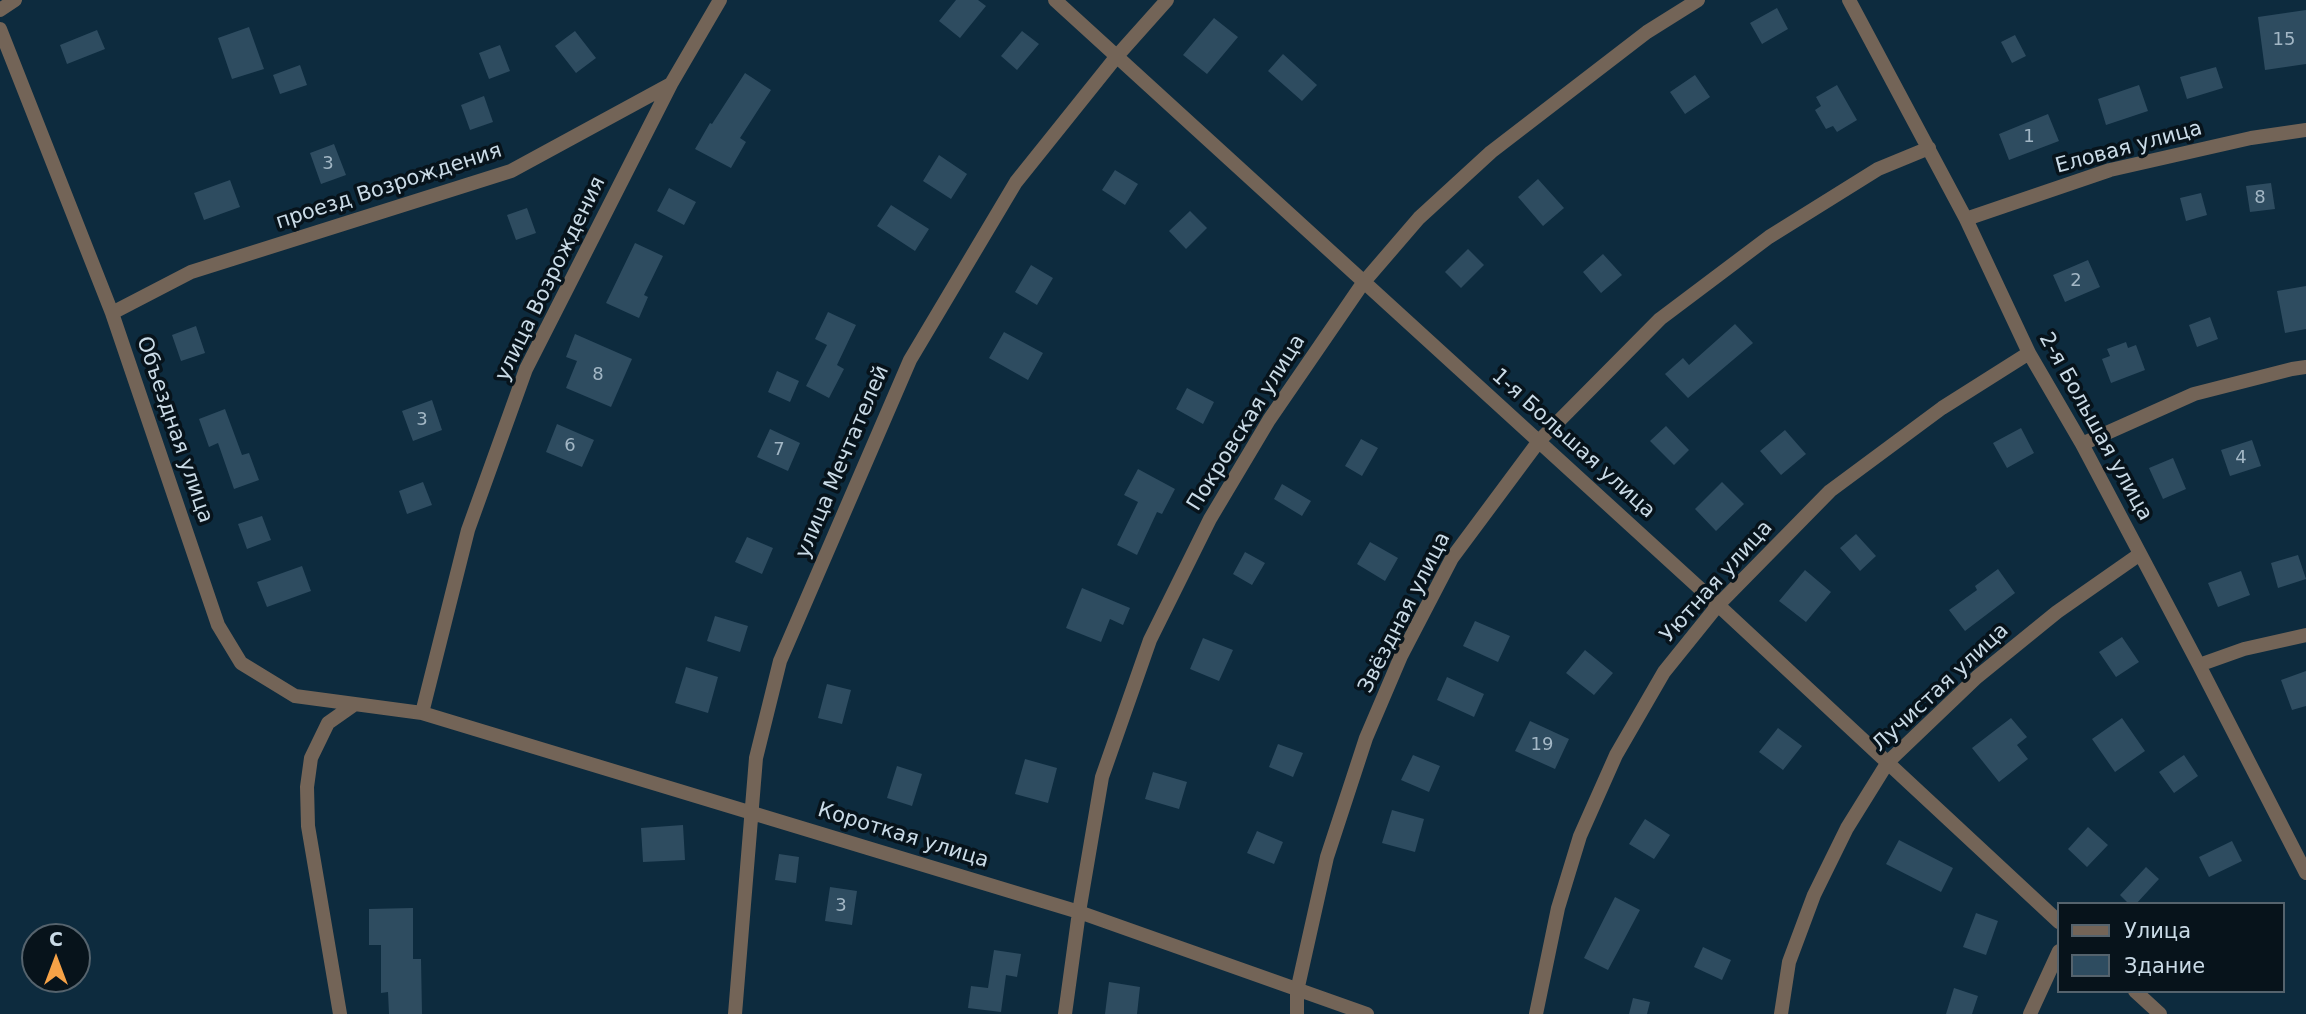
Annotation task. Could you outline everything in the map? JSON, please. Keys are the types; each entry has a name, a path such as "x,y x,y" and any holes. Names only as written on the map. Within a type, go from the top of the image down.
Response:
{"street":[{"path":"0,10 15,0"},
{"name":"улица Возрождения","path":"422,713 468,530 526,369 671,84 720,0"},
{"name":"1-я Большая улица","path":"1055,0 1718,605 2058,921"},
{"name":"улица Мечтателей","path":"735,1014 756,758 780,661 911,360 1016,182 1167,0"},
{"name":"Покровская улица","path":"1065,1014 1102,777 1150,640 1210,519 1269,420 1363,283 1419,218 1491,152 1647,32 1698,0"},
{"name":"2-я Большая улица","path":"1849,0 1966,219 2029,353 2082,444 2306,873"},
{"name":"Объездная улица","path":"0,29 112,313 218,625 241,663 295,696 422,713"},
{"name":"проезд Возрождения","path":"112,313 191,272 511,171 671,84"},
{"name":"Еловая улица","path":"1966,219 2110,170 2251,138 2306,130"},
{"name":"Звёздная улица","path":"1297,1014 1297,991 1327,857 1366,738 1401,656 1452,558 1539,441 1660,319 1769,237 1878,169 1929,148"},
{"name":"Уютная улица","path":"1536,1014 1558,908 1580,836 1611,767 1664,673 1718,605 1830,491 1942,408 2029,353"},
{"path":"2082,444 2194,394 2306,367"},
{"name":"Лучистая улица","path":"1780,1014 1790,962 1814,895 1847,828 1888,762 1977,677 2057,612 2140,554"},
{"path":"2199,665 2244,649 2306,635"},
{"path":"340,1014 309,826 307,787 311,758 328,723 355,704"},
{"name":"Короткая улица","path":"422,713 1079,912 1367,1014"},
{"path":"2030,1014 2058,953"},
{"path":"2137,993 2160,1014"}],"building":[{"path":"956,0 978,0 986,6 960,38 939,21"},
{"path":"1777,8 1788,29 1762,44 1750,23"},
{"path":"2306,10 2306,64 2265,70 2258,17"},
{"path":"1214,18 1238,37 1207,74 1183,55"},
{"path":"249,27 264,69 232,79 218,38"},
{"path":"97,30 105,49 67,64 60,45"},
{"path":"575,31 596,58 576,73 555,46"},
{"path":"1022,31 1039,44 1017,70 1001,56"},
{"path":"2015,35 2026,56 2012,63 2001,42"},
{"path":"500,45 510,71 489,79 479,53"},
{"path":"1283,54 1317,85 1302,101 1268,71"},
{"path":"300,65 307,85 280,94 273,75"},
{"path":"2216,67 2223,88 2187,99 2180,77"},
{"path":"745,73 771,90 740,138 746,142 731,168 695,149"},
{"path":"1695,75 1710,97 1685,114 1670,92"},
{"path":"1837,85 1857,120 1837,132 1833,126 1826,129 1815,110 1821,106 1816,97"},
{"path":"2139,85 2148,111 2106,125 2098,99"},
{"path":"484,96 493,122 470,130 461,105"},
{"path":"2048,114 2059,141 2009,160 1999,134"},
{"path":"334,144 346,175 321,184 310,153"},
{"path":"939,155 967,174 951,199 923,181"},
{"path":"1115,170 1138,184 1125,205 1102,190"},
{"path":"1538,179 1564,208 1543,226 1518,197"},
{"path":"230,180 240,207 204,220 194,193"},
{"path":"2271,183 2275,209 2250,212 2246,186"},
{"path":"669,188 696,202 684,225 657,211"},
{"path":"2201,193 2207,215 2186,221 2180,198"},
{"path":"891,205 929,229 915,251 877,226"},
{"path":"527,208 536,233 516,240 507,215"},
{"path":"1190,211 1207,228 1186,249 1169,231"},
{"path":"635,243 663,256 644,295 648,297 639,318 606,303"},
{"path":"1468,249 1484,265 1461,288 1445,272"},
{"path":"1603,254 1622,275 1601,293 1583,272"},
{"path":"2088,260 2100,287 2065,302 2053,275"},
{"path":"1031,265 1053,278 1037,305 1015,292"},
{"path":"2306,286 2306,329 2285,333 2277,291"},
{"path":"828,312 856,325 837,365 844,369 829,398 806,386 827,345 815,339"},
{"path":"2210,317 2218,339 2197,347 2189,325"},
{"path":"1735,324 1753,343 1688,398 1665,374 1683,358 1689,365"},
{"path":"196,326 205,353 181,361 172,335"},
{"path":"1004,332 1043,353 1028,380 989,358"},
{"path":"575,334 632,359 611,407 566,388 577,361 566,357"},
{"path":"2126,342 2128,348 2136,345 2145,370 2111,383 2102,359 2110,356 2107,349"},
{"path":"777,371 799,381 790,402 768,392"},
{"path":"1187,388 1214,402 1203,424 1176,409"},
{"path":"432,400 442,430 413,441 402,411"},
{"path":"225,409 242,455 249,453 259,480 234,489 218,443 209,447 199,419"},
{"path":"557,424 594,440 582,467 546,452"},
{"path":"1666,426 1689,450 1674,465 1650,441"},
{"path":"2021,428 2034,453 2007,468 1993,443"},
{"path":"770,429 800,443 788,471 757,457"},
{"path":"1785,430 1806,454 1781,475 1760,451"},
{"path":"1361,439 1378,448 1362,476 1345,466"},
{"path":"2252,440 2261,466 2230,476 2221,450"},
{"path":"2173,458 2186,489 2163,499 2149,468"},
{"path":"1138,469 1175,489 1162,514 1157,512 1137,555 1117,545 1138,502 1124,495"},
{"path":"423,482 432,505 407,514 399,491"},
{"path":"1722,482 1744,504 1716,531 1695,509"},
{"path":"1282,484 1311,501 1302,516 1274,499"},
{"path":"262,516 271,540 247,549 238,524"},
{"path":"1856,534 1876,556 1860,571 1840,548"},
{"path":"747,537 773,548 762,574 735,562"},
{"path":"1370,542 1398,558 1385,581 1357,564"},
{"path":"1245,552 1265,563 1252,585 1233,574"},
{"path":"2298,555 2306,579 2278,588 2271,563"},
{"path":"302,566 311,591 267,607 257,582"},
{"path":"1998,569 2015,593 1965,631 1949,610 1977,590 1975,586"},
{"path":"1805,570 1831,592 1806,622 1779,601"},
{"path":"2241,571 2250,595 2218,607 2208,583"},
{"path":"1082,588 1130,608 1123,625 1110,619 1101,642 1066,628"},
{"path":"715,616 748,626 740,652 707,641"},
{"path":"1475,621 1510,636 1498,662 1463,646"},
{"path":"2122,637 2139,662 2116,677 2099,652"},
{"path":"1203,638 1233,650 1219,681 1190,669"},
{"path":"1585,650 1613,673 1594,695 1566,673"},
{"path":"686,667 718,677 708,713 675,703"},
{"path":"2306,671 2306,706 2292,710 2281,680"},
{"path":"1447,677 1484,694 1474,717 1437,700"},
{"path":"827,684 851,690 842,724 818,718"},
{"path":"2011,718 2027,737 2017,745 2028,759 1999,782 1972,748"},
{"path":"2122,718 2145,751 2115,772 2092,739"},
{"path":"1530,721 1569,739 1555,769 1515,751"},
{"path":"1778,728 1802,746 1783,770 1759,752"},
{"path":"1278,744 1303,753 1293,777 1269,767"},
{"path":"1413,755 1440,766 1429,792 1401,780"},
{"path":"2184,755 2198,776 2174,793 2159,772"},
{"path":"1025,759 1057,768 1048,803 1015,794"},
{"path":"897,766 922,774 912,806 887,798"},
{"path":"1153,772 1187,782 1179,809 1145,799"},
{"path":"1392,810 1424,819 1415,852 1382,843"},
{"path":"1645,819 1670,835 1654,859 1629,844"},
{"path":"683,825 685,860 643,862 641,828"},
{"path":"2088,827 2108,845 2087,867 2068,849"},
{"path":"1257,831 1283,842 1274,864 1247,853"},
{"path":"1899,840 1953,868 1941,892 1886,864"},
{"path":"2232,841 2242,861 2209,877 2199,857"},
{"path":"779,854 799,857 796,883 775,880"},
{"path":"2146,867 2159,879 2138,902 2127,902 2120,895"},
{"path":"830,887 857,891 852,925 825,921"},
{"path":"1615,897 1640,910 1608,970 1584,958"},
{"path":"413,908 413,959 421,959 422,1014 389,1014 388,992 381,993 381,945 369,945 369,909"},
{"path":"1976,913 1998,921 1986,955 1963,947"},
{"path":"1703,947 1731,960 1722,980 1694,967"},
{"path":"994,950 1021,954 1017,977 1006,975 1001,1012 968,1008 971,986 988,988"},
{"path":"1109,982 1140,987 1137,1014 1105,1014"},
{"path":"1954,988 1978,996 1972,1014 1946,1014"},
{"path":"1633,998 1650,1002 1647,1014 1629,1014"}]}
